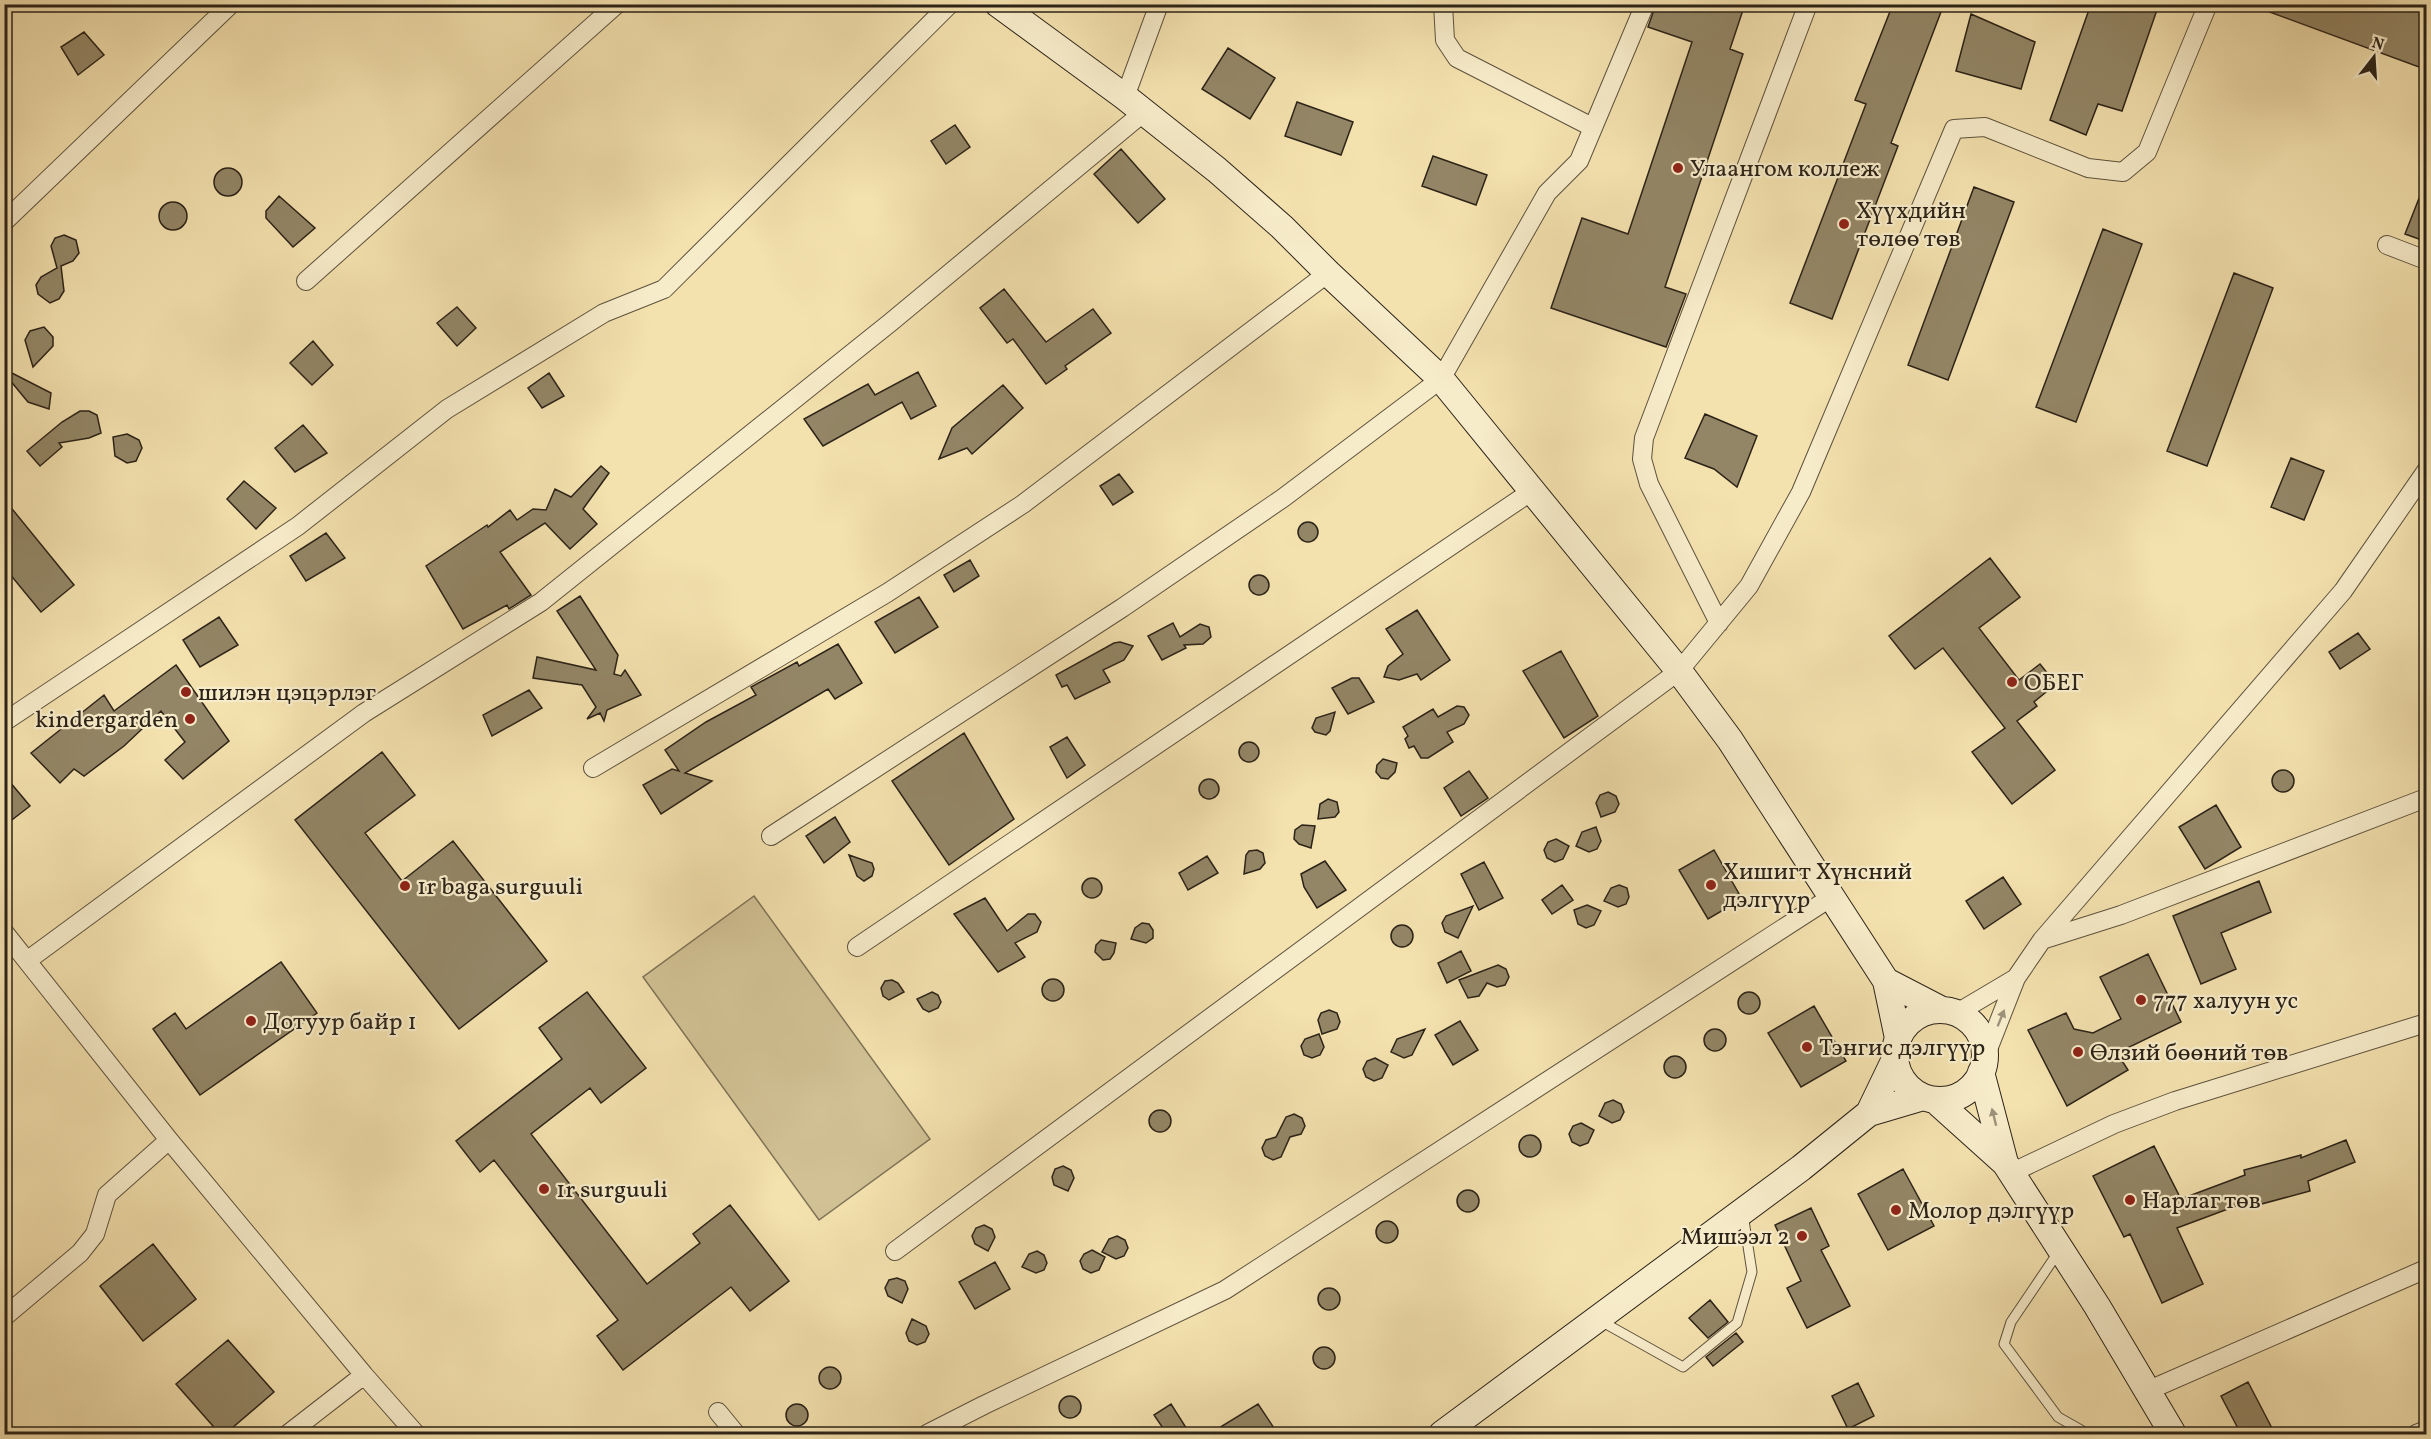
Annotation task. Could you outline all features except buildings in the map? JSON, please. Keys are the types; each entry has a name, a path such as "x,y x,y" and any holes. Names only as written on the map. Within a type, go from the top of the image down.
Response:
{"street":[{"path":"4,222 231,4"},
{"path":"306,281 617,4"},
{"path":"4,722 298,526 447,410 604,313 664,289 950,4"},
{"path":"998,4 1134,104 1217,170 1282,227 1441,379 1679,670 1730,740 1886,981 1896,1048 1904,1082 1929,1098 2008,1168 2097,1306 2173,1434"},
{"path":"28,960 364,713 541,602 891,322 1134,104 1159,4"},
{"path":"1443,4 1445,40 1457,58 1592,127"},
{"path":"771,836 1112,615 1245,524 1441,379 1546,194 1580,161 1592,127 1645,4"},
{"path":"1719,623 1648,484 1642,459 1644,438 1808,4"},
{"path":"895,1251 1679,670 1749,586 1801,492 1954,129 1985,127 2088,168 2123,172 2147,152 2208,4"},
{"path":"2387,245 2427,260"},
{"path":"593,768 887,593 1023,504 1328,273"},
{"path":"1445,1434 1742,1212 1869,1113 1929,1098 1950,1099 1963,1093 1974,1084 2016,978 2042,940 2343,591 2427,471"},
{"path":"857,947 1532,491"},
{"path":"2042,940 2121,915 2427,798"},
{"path":"927,1434 1226,1290 1833,896"},
{"path":"4,932 169,1140 364,1375 416,1434"},
{"path":"1869,1113 1905,1025 1916,1016 1928,1011 1949,1011 2016,978"},
{"path":"1886,981 1968,1020 1978,1030 1983,1043 1983,1064 2008,1168"},
{"path":"2008,1168 2175,1101 2427,1023"},
{"path":"4,1317 80,1253 94,1234 107,1196 169,1140"},
{"path":"2147,1391 2427,1269"},
{"path":"288,1434 364,1375"},
{"path":"717,1412 736,1434"},
{"path":"2416,1434 2427,1430"}],"lane":[{"path":"1597,1319 1683,1367 1737,1323 1752,1272 1742,1212"},
{"path":"2061,1249 2011,1322 2004,1344 2058,1417 2088,1434"}],"shaded area":[{"path":"754,896 930,1139 819,1220 643,977"}],"place":[{"name":"Улаангом коллеж","path":"1678,168"},
{"name":"Хүүхдийн төлөө төв","path":"1844,224"},
{"name":"ОБЕГ","path":"2012,682"},
{"name":"шилэн цэцэрлэг","path":"186,692"},
{"name":"kindergarden","path":"190,719"},
{"name":"Хишигт Хүнсний дэлгүүр","path":"1711,885"},
{"name":"1r baga surguuli","path":"405,886"},
{"name":"777 халуун ус","path":"2141,1000"},
{"name":"Дотуур байр 1","path":"251,1021"},
{"name":"Тэнгис дэлгүүр","path":"1807,1047"},
{"name":"Өлзий бөөний төв","path":"2078,1052"},
{"name":"1r surguuli","path":"544,1189"},
{"name":"Нарлаг төв","path":"2130,1200"},
{"name":"Молор дэлгүүр","path":"1896,1210"},
{"name":"Мишээл 2","path":"1802,1236"}]}
